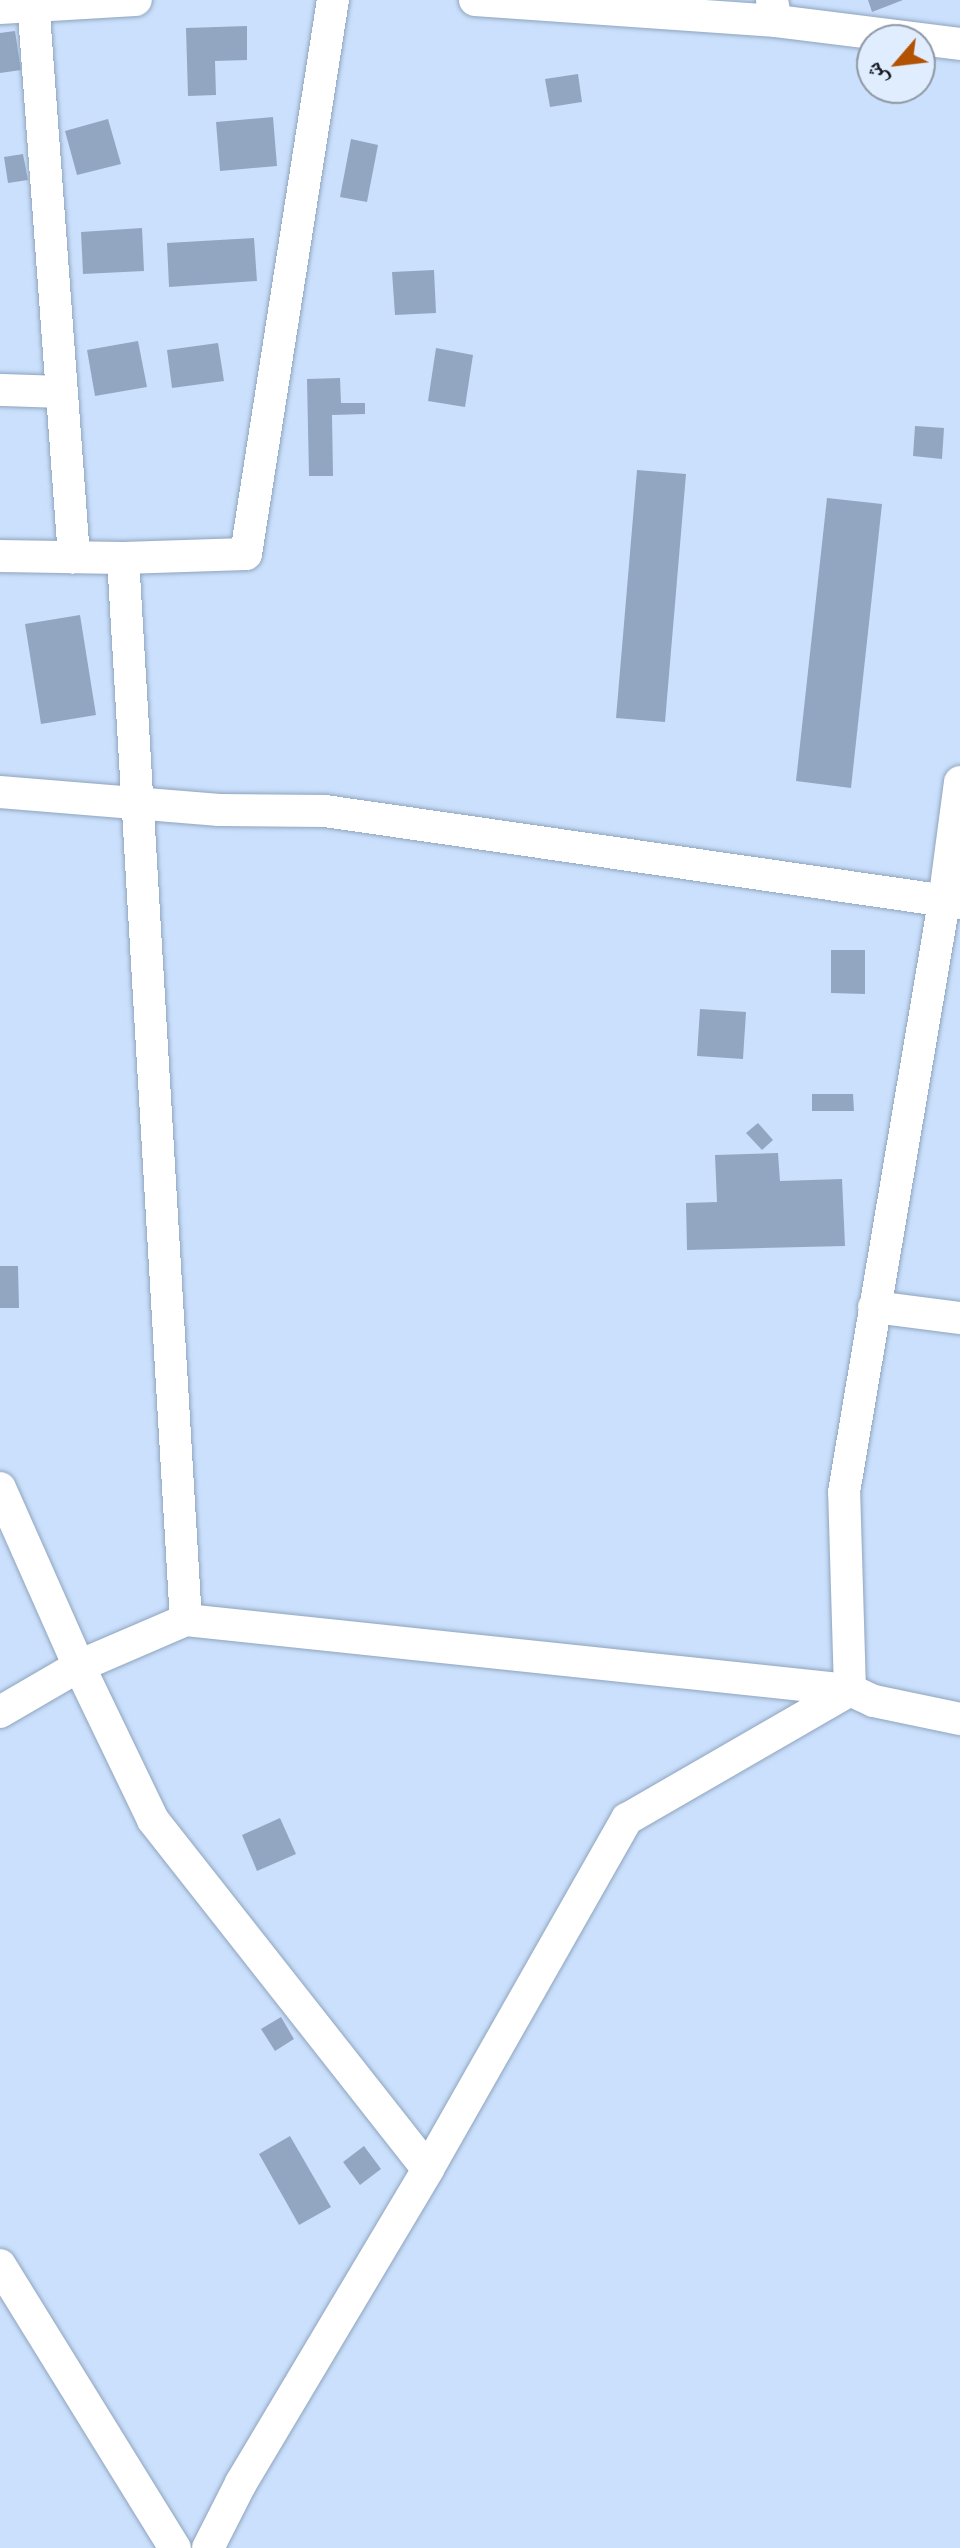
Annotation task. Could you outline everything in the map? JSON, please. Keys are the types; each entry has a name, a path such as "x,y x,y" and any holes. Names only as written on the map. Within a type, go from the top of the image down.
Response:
{"street":[{"path":"0,8 34,3 136,0"},
{"path":"0,556 123,558 246,554 333,0"},
{"path":"475,0 774,11 960,44"},
{"path":"34,3 74,557"},
{"path":"0,390 61,392"},
{"path":"123,558 135,803 186,1620"},
{"path":"850,1690 844,1492 874,1307 952,902 960,782"},
{"path":"0,792 219,810 325,811 952,902"},
{"path":"874,1307 960,1318"},
{"path":"0,1488 79,1666 153,1820 428,2169"},
{"path":"0,1712 79,1666 186,1620 850,1690 874,1701 960,1719"},
{"path":"208,2548 241,2483 428,2169 627,1819 850,1690"},
{"path":"0,2265 175,2548"}],"building":[{"path":"868,0 903,0 872,12"},
{"path":"247,26 247,60 215,61 216,95 188,96 186,28"},
{"path":"15,31 21,70 0,73 0,33"},
{"path":"578,74 582,102 550,107 545,79"},
{"path":"273,117 277,166 220,171 216,122"},
{"path":"108,119 121,164 77,175 65,131"},
{"path":"351,139 378,145 367,202 340,197"},
{"path":"23,154 28,180 8,183 4,157"},
{"path":"142,228 144,271 83,274 81,232"},
{"path":"254,238 257,281 169,287 167,243"},
{"path":"434,270 436,313 395,315 392,272"},
{"path":"138,341 147,387 95,396 87,350"},
{"path":"218,343 224,381 172,388 167,350"},
{"path":"436,348 473,355 465,407 428,401"},
{"path":"340,378 341,403 365,403 365,414 332,415 333,476 309,476 307,379"},
{"path":"915,426 944,428 942,459 913,456"},
{"path":"637,470 686,474 665,722 616,718"},
{"path":"827,498 882,504 851,788 796,781"},
{"path":"80,615 96,715 41,724 25,624"},
{"path":"831,950 865,950 865,994 831,993"},
{"path":"700,1009 746,1012 743,1059 697,1056"},
{"path":"812,1094 853,1094 854,1111 812,1111"},
{"path":"758,1123 773,1140 762,1150 746,1133"},
{"path":"778,1153 780,1181 842,1179 845,1246 687,1250 686,1203 717,1202 715,1155"},
{"path":"0,1266 18,1266 19,1308 0,1308"},
{"path":"280,1818 296,1854 257,1871 242,1835"},
{"path":"281,2017 294,2039 275,2051 261,2029"},
{"path":"290,2136 331,2207 299,2225 259,2154"},
{"path":"364,2146 381,2169 360,2185 343,2162"}]}
